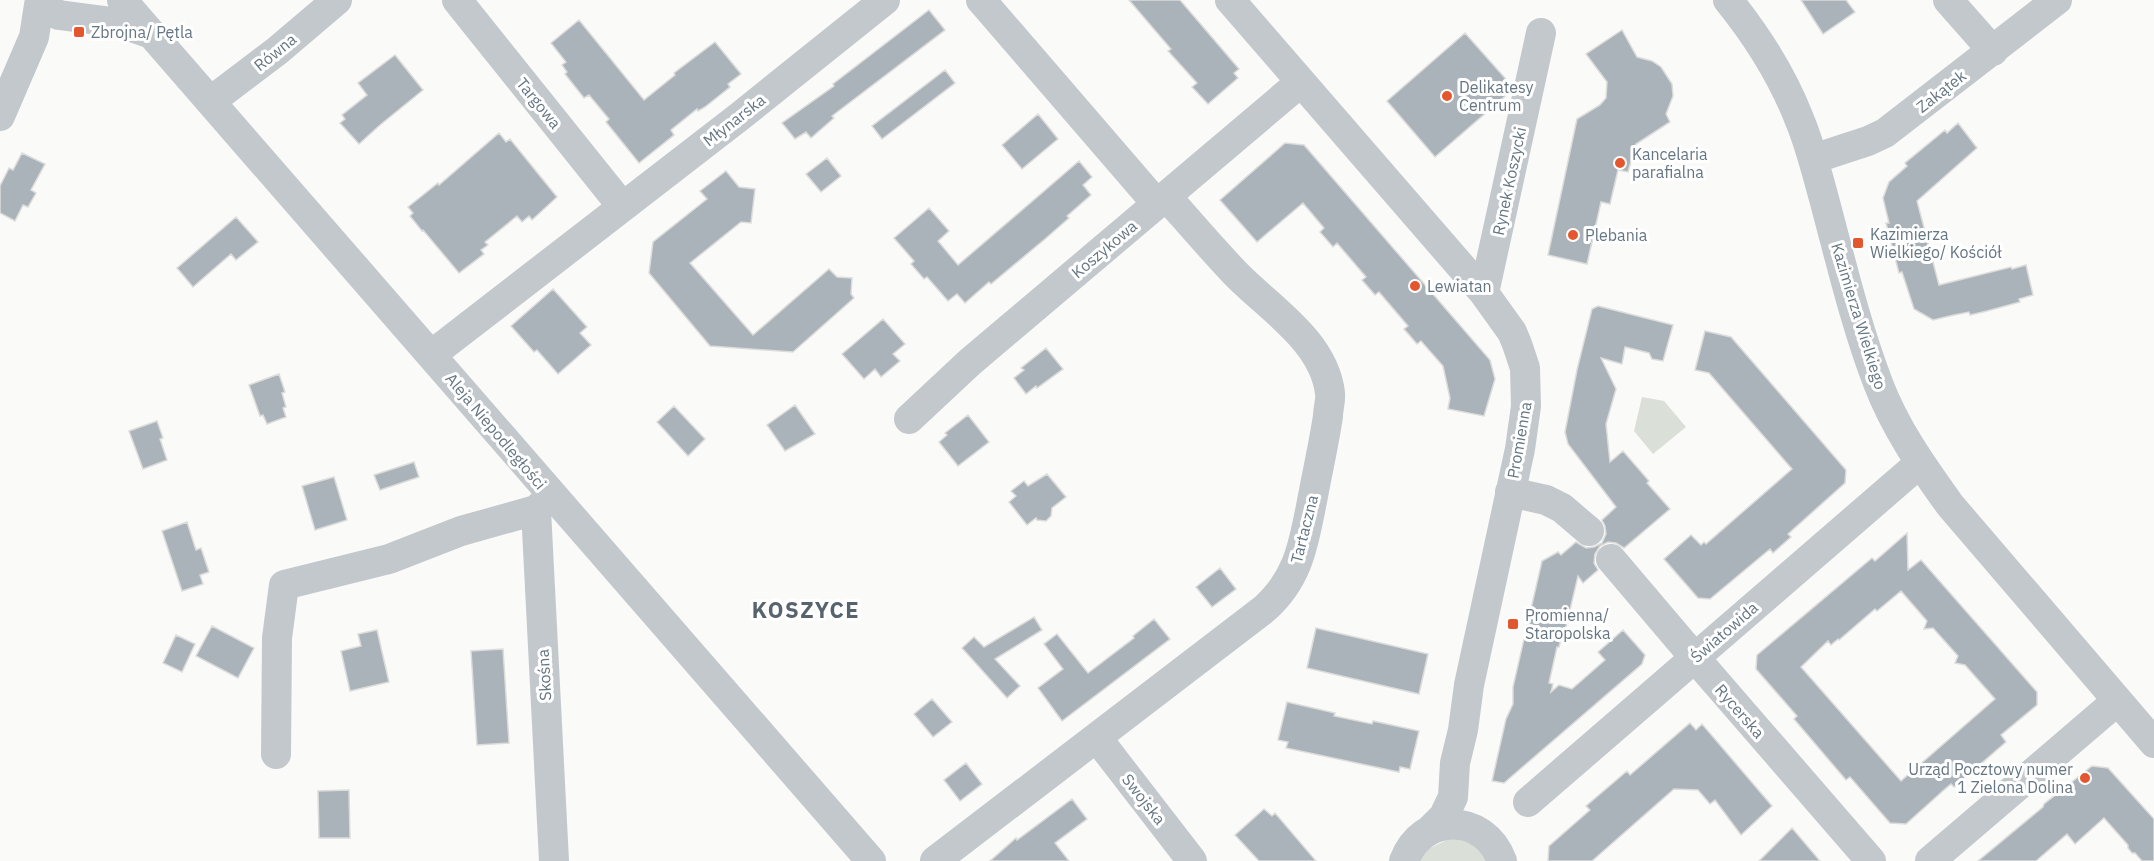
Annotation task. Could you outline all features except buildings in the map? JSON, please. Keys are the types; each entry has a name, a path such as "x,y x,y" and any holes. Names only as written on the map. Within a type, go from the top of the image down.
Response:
{"street":[{"name":"Aleja Niepodległości","path":"122,0 431,355 544,503 871,861"},
{"name":"Równa","path":"211,101 277,51 338,0"},
{"name":"Targowa","path":"457,0 622,206"},
{"name":"Młynarska","path":"431,355 739,117 885,0"},
{"path":"981,0 1161,200"},
{"name":"Promienna","path":"1230,0 1484,293 1512,332 1522,356 1526,374 1526,406 1520,449 1469,685 1463,730 1456,755 1453,797 1444,816 1413,843 1404,861"},
{"name":"Kazimierza Wielkiego","path":"1728,0 1757,38 1783,83 1801,123 1878,384 1903,435 1950,505 2154,743"},
{"path":"1948,0 1993,51"},
{"name":"Zakątek","path":"1813,159 1885,133 2057,0"},
{"path":"0,116 34,37 39,4 59,15 120,23 152,34"},
{"name":"Rynek Koszycki","path":"1484,293 1541,33"},
{"name":"Koszykowa","path":"909,419 964,367 1301,82"},
{"name":"Tartaczna","path":"935,861 1263,610 1292,576 1301,553 1328,415 1330,394 1324,374 1306,342 1293,327 1161,200"},
{"name":"Światowida","path":"1528,802 1886,490 1920,463"},
{"path":"1510,492 1546,500 1562,508 1589,531"},
{"path":"276,754 277,638 284,585 389,559 460,531 544,503"},
{"name":"Skośna","path":"544,503 554,861"},
{"name":"Rycerska","path":"1611,559 1871,861"},
{"path":"1930,861 2117,700"},
{"name":"Promienna","path":"1463,730 1468,748 1473,804 1496,851"},
{"name":"Swojska","path":"1097,738 1192,861"},
{"path":"1430,830 1451,824 1462,825 1483,834 1496,851"}],"shaded area":[{"path":"1642,397 1664,401 1686,427 1653,454 1634,431"},
{"path":"1451,838 1473,843 1489,861 1417,861 1424,851"}],"place":[{"name":"Zbrojna/ Pętla","path":"79,32"},
{"name":"Delikatesy Centrum","path":"1447,96"},
{"name":"Kancelaria parafialna","path":"1620,163"},
{"name":"Plebania","path":"1573,235"},
{"name":"Kazimierza Wielkiego/ Kościół","path":"1858,243"},
{"name":"Lewiatan","path":"1415,286"},
{"name":"Promienna/ Staropolska","path":"1513,624"},
{"name":"Urząd Pocztowy numer 1 Zielona Dolina","path":"2085,778"}],"district":[{"name":"KOSZYCE","path":"806,609"}]}
